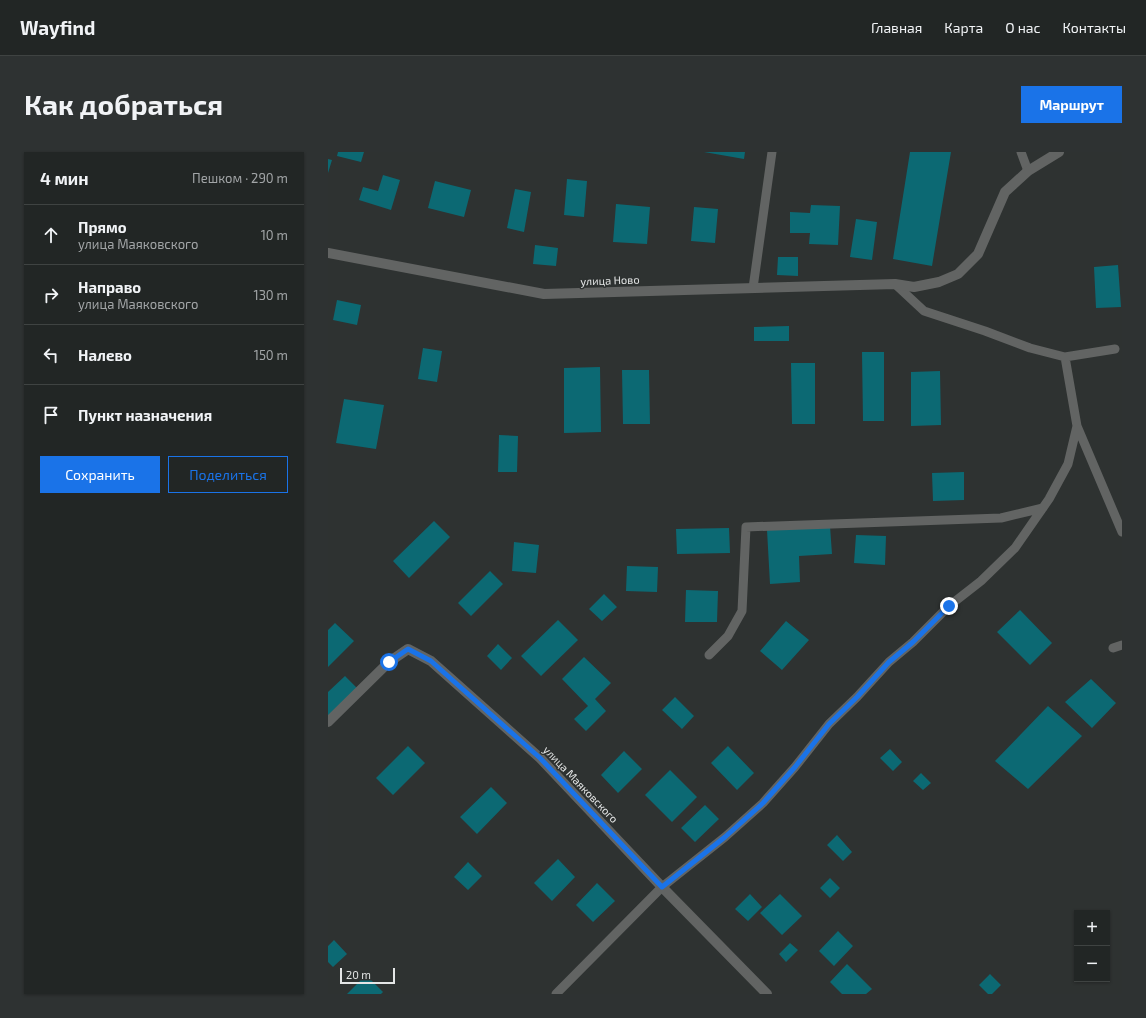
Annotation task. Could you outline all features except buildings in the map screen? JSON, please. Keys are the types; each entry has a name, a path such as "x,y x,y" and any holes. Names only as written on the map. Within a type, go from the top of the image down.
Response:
{"street":[{"name":"улица Ново","path":"328,253 544,294 895,284 914,287 939,282 958,274 978,254 1005,192 1028,171 1059,152"},
{"name":"улица Маяковского","path":"328,722 389,662 408,649 431,661 540,758 662,887 767,994"}],"lane":[{"path":"753,288 772,152"},
{"path":"1021,152 1028,171"},
{"path":"895,284 924,311 985,331 1030,348 1065,357 1115,349"},
{"path":"1065,357 1077,426 1122,532"},
{"path":"556,994 662,887 725,837 763,803 795,767 829,724 857,697 889,662 913,642 949,606 981,581 1015,548 1043,508 1068,464 1077,426"},
{"path":"709,655 728,636 742,611 746,527 1001,518 1043,508"}],"route":[{"path":"389,662 408,649 431,661 540,758 662,887 725,837 763,803 795,767 829,724 857,697 889,662 913,642 949,606"}]}
